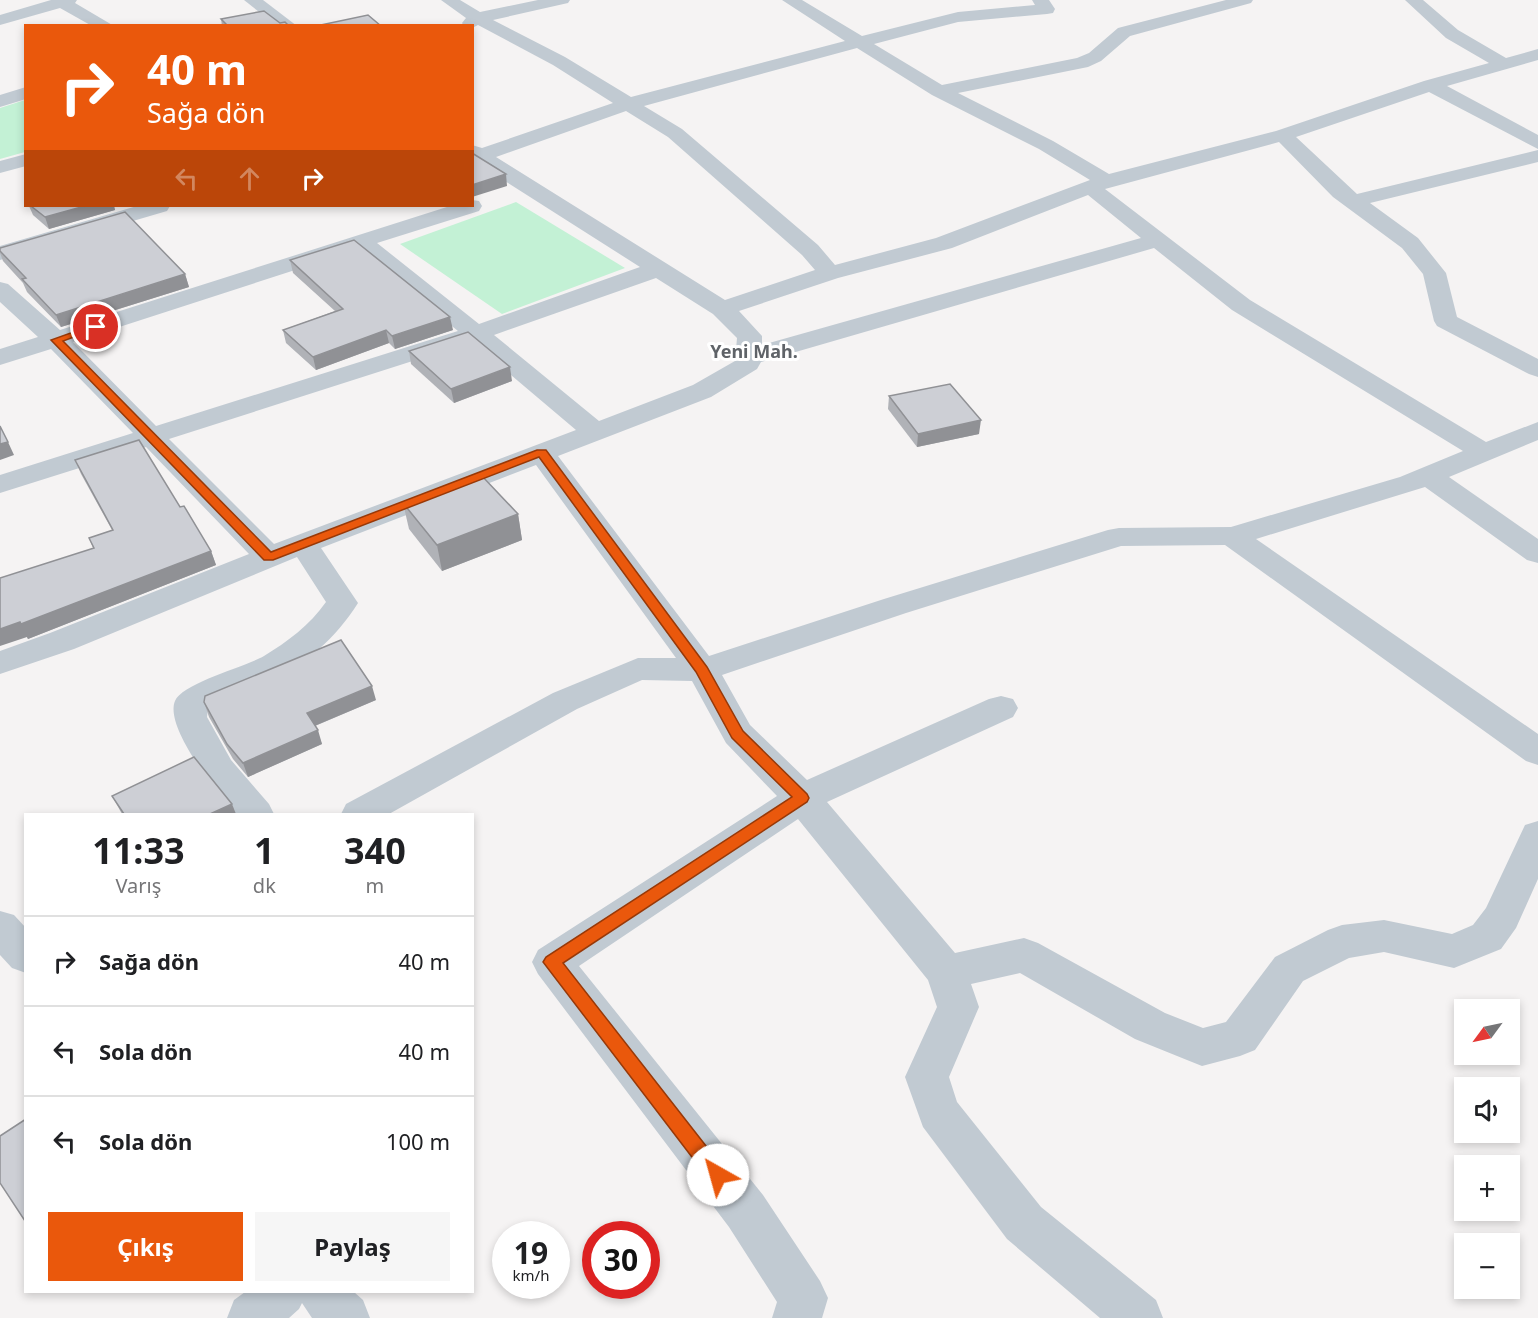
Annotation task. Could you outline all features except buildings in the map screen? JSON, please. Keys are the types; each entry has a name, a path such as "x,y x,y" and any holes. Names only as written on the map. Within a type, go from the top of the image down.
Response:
{"street":[{"path":"252,0 286,24"},
{"path":"449,0 472,22 559,61 675,133 748,194 810,250 830,273"},
{"path":"472,22 562,0"},
{"path":"790,0 939,91 1046,145 1098,184 1158,240 1241,305 1485,452"},
{"path":"0,663 62,641 303,543 702,391 748,364 750,336 722,309 658,269 509,193 476,153 628,104 860,42 950,12 1047,9 1040,0"},
{"path":"939,91 1082,63 1094,59 1109,40 1124,32 1245,0"},
{"path":"1413,0 1452,34 1504,64"},
{"path":"0,20 66,1 103,24"},
{"path":"722,309 830,273 944,243 1098,184 1284,135 1431,85 1538,54"},
{"path":"1431,85 1538,142"},
{"path":"0,101 24,94"},
{"path":"1284,135 1353,201 1410,243 1434,273 1446,321 1538,369"},
{"path":"1353,201 1538,156"},
{"path":"0,167 24,161"},
{"path":"474,204 509,193"},
{"path":"0,253 156,207"},
{"path":"0,357 361,243 466,207"},
{"path":"748,357 1158,240"},
{"path":"361,243 476,333 595,432"},
{"path":"0,484 476,333 658,269"},
{"path":"0,289 57,340 268,557"},
{"path":"361,813 565,701 638,669 702,670 895,606 1119,537 1232,536 1410,483 1538,430"},
{"path":"542,452 702,670 738,734 802,798 946,972 958,1007 927,1077 939,1113 1024,1223 1138,1318"},
{"path":"1427,475 1538,553"},
{"path":"1232,536 1538,753"},
{"path":"254,813 218,769 190,717 191,702 208,692 263,670 296,651 336,613 342,603 303,543"},
{"path":"797,1318 803,1298 746,1211 552,962 802,798 1001,708"},
{"path":"946,972 1024,955 1150,1026 1202,1047 1240,1037 1289,969 1342,942 1384,936 1454,951 1486,937 1502,917 1538,835"},
{"path":"0,927 24,954"},
{"path":"252,1318 281,1293"},
{"path":"323,1293 345,1318"}],"green space":[{"path":"24,100 24,152 0,159 0,108"},
{"path":"516,202 625,268 502,314 400,244"}],"district":[{"name":"Yeni Mah.","path":"754,351"}],"route":[{"path":"96,327 57,340 268,557 542,452 702,670 738,734 802,798 552,962 718,1175"}]}
